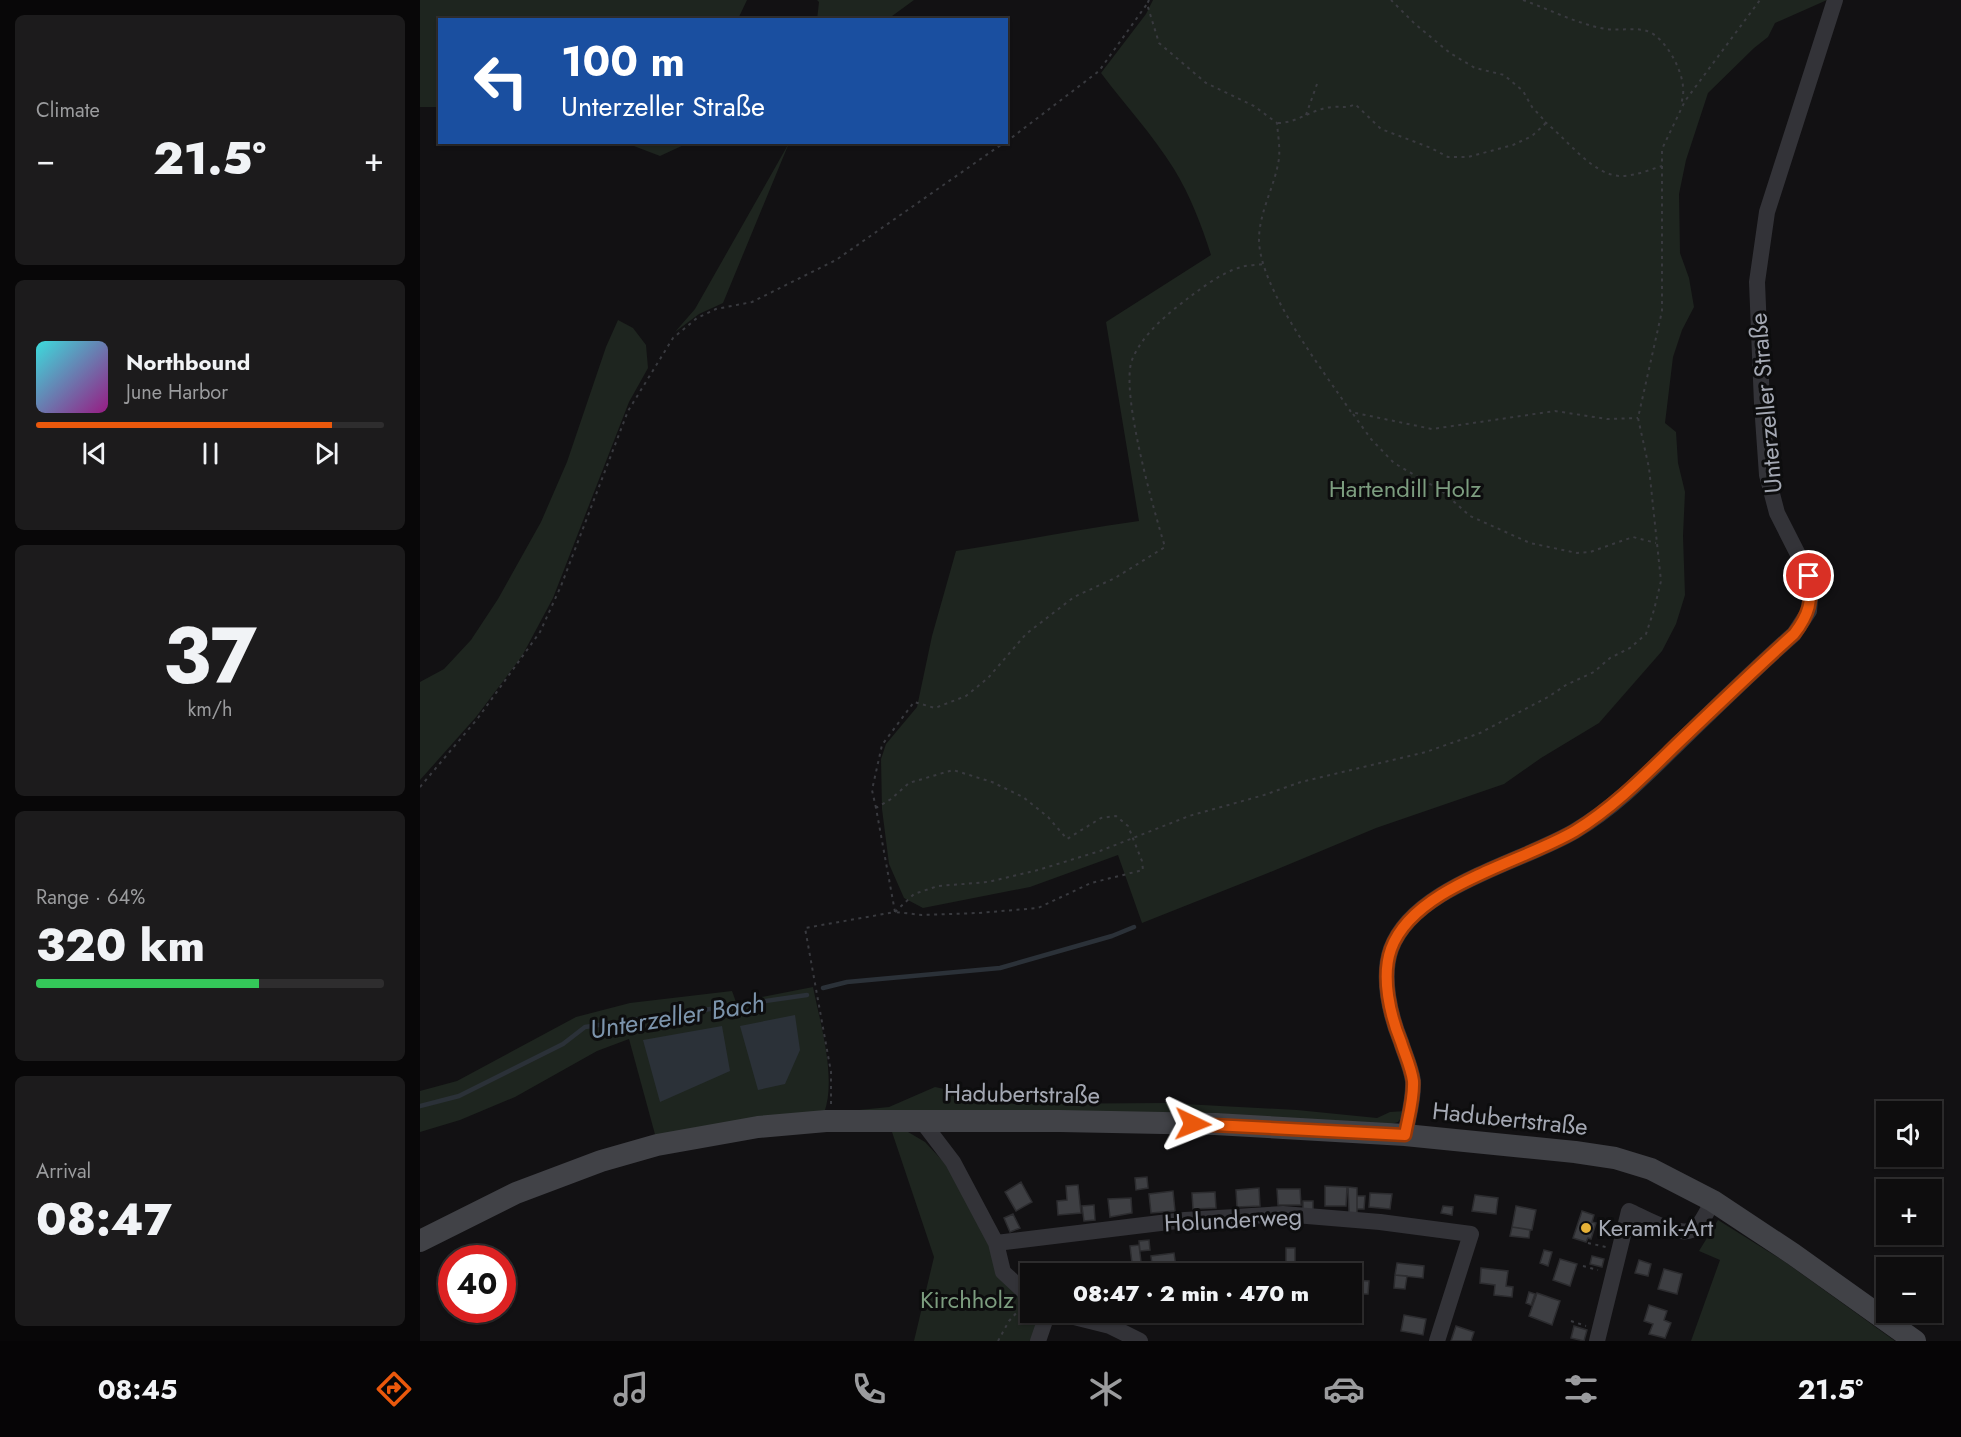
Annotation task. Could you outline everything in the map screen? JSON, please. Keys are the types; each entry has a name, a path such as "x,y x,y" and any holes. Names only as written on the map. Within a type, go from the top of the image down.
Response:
{"street":[{"name":"Unterzeller Straße","path":"1405,1135 1413,1081 1387,988 1390,950 1405,925 1418,911 1440,895 1503,864 1549,845 1602,814 1633,788 1794,634 1809,611 1811,588 1809,576 1777,513 1767,475 1761,404 1757,282 1767,212 1835,0"},
{"name":"Hadubertstraße","path":"420,1241 516,1193 582,1167 657,1145 758,1127 826,1121 921,1120 1215,1124 1405,1135 1615,1158 1651,1169 1713,1202 1793,1254 1915,1341"},
{"path":"921,1120 953,1162 996,1243 1003,1272 1020,1293"},
{"path":"1597,1341 1629,1211 1674,1231 1688,1232 1697,1227 1713,1202"},
{"name":"Holunderweg","path":"996,1243 1185,1220 1283,1214 1380,1222 1471,1234 1437,1341"},
{"path":"1038,1341 1044,1323"},
{"path":"1098,1323 1110,1326 1140,1341"}],"path":[{"path":"1008,140 1099,71 1149,0"},
{"path":"1391,0 1415,24 1460,59 1475,68 1504,75 1523,91 1544,122 1602,171 1618,177 1662,166"},
{"path":"1523,0 1569,19 1607,29 1636,29 1649,32 1665,44 1679,73 1683,87 1681,109"},
{"path":"895,912 914,894 938,886 988,882 1038,870 1100,851 1189,816 1301,782 1426,752 1480,733 1594,672 1610,658 1630,648 1646,634 1661,581 1650,468 1638,418 1662,311 1662,149 1681,109 1760,0"},
{"path":"1147,4 1159,44 1206,83 1254,106 1277,123 1295,120 1333,107 1346,108 1355,104 1381,129 1448,157 1468,157 1513,145 1532,136 1545,124 1544,122"},
{"path":"1306,115 1317,84"},
{"path":"1277,123 1278,163 1262,215 1259,241 1264,264 1295,330 1371,439 1394,463 1442,491 1470,516 1530,543 1577,553 1590,552 1633,537 1656,543"},
{"path":"420,787 478,718 540,632 561,586 628,411 673,338 697,318 716,309 752,303 836,260 1003,144"},
{"path":"895,912 872,790 882,745 914,702 935,708 966,696 988,678 1026,634 1055,610 1074,597 1115,578 1165,547 1151,498 1133,412 1130,385 1132,360 1146,337 1165,317 1190,297 1219,277 1242,266 1264,264"},
{"path":"1352,412 1432,429 1555,411 1607,419 1638,418"},
{"path":"826,1121 832,1101 831,1072 805,928 895,912 922,915 978,914 1038,908 1091,883 1143,870 1142,861 1128,826 1116,816 1101,818 1067,839 1048,817 1023,796 992,782 953,770 909,783 891,799 876,808"},
{"path":"998,1341 1009,1321 1020,1309"}],"green space":[{"path":"420,0 747,0 738,18 438,18 438,107 420,107"},
{"path":"817,0 914,0 889,18 817,18 819,2"},
{"name":"Hartendill Holz","path":"1153,0 1827,0 1775,23 1768,37 1708,93 1686,160 1679,194 1680,253 1689,278 1694,307 1682,330 1673,357 1665,423 1676,432 1678,463 1685,492 1683,536 1685,595 1676,624 1662,651 1599,723 1541,758 1504,784 1376,828 1142,923 1118,855 1030,887 923,908 904,898 889,864 882,809 881,759 886,744 917,707 932,636 956,551 1139,521 1106,322 1211,255 1195,211 1174,169 1101,73 1146,14"},
{"path":"629,144 686,144 660,156"},
{"path":"789,144 723,303 699,314 675,332 695,309"},
{"path":"618,320 633,328 646,345 648,368 629,402 553,598 522,656 476,717 420,780 420,682 444,669 471,640 498,599 541,522 567,462 606,347"},
{"path":"813,987 828,1067 828,1099 824,1113 656,1138 629,1039 597,1051 515,1097 460,1120 420,1132 420,1091 457,1081 576,1017 630,1003 732,991 736,1002"},
{"path":"935,1087 1014,1104 1165,1103 1297,1110 1377,1118 1390,1112 1406,1111 1398,1122 1382,1127 839,1112 889,1107"},
{"name":"Kirchholz","path":"891,1129 908,1132 925,1142 952,1171 1020,1285 1020,1323 1041,1323 1037,1341 914,1341 934,1257"},
{"path":"1718,1220 1785,1262 1895,1341 1691,1341 1720,1260 1699,1251"}],"shaded area":[{"path":"795,1015 800,1050 785,1084 758,1090 740,1026"},
{"path":"722,1026 730,1071 660,1102 643,1040"}],"building":[{"path":"1147,1177 1148,1188 1136,1190 1135,1178"},
{"path":"1021,1182 1032,1202 1016,1211 1005,1192"},
{"path":"1078,1185 1081,1213 1058,1215 1057,1201 1067,1200 1066,1186"},
{"path":"1325,1186 1347,1187 1346,1206 1325,1206"},
{"path":"1348,1187 1357,1188 1357,1213 1349,1213"},
{"path":"1259,1188 1260,1206 1237,1207 1236,1190"},
{"path":"1277,1189 1300,1189 1301,1205 1278,1205"},
{"path":"1173,1191 1175,1211 1151,1213 1149,1194"},
{"path":"1215,1192 1216,1208 1193,1209 1192,1193"},
{"path":"1370,1193 1392,1194 1390,1209 1369,1207"},
{"path":"1475,1195 1498,1198 1496,1214 1472,1211"},
{"path":"1357,1196 1365,1196 1364,1209 1357,1209"},
{"path":"1131,1198 1132,1213 1110,1217 1108,1199"},
{"path":"1303,1201 1313,1201 1313,1211 1303,1210"},
{"path":"1094,1205 1095,1220 1084,1221 1082,1206"},
{"path":"1443,1206 1453,1207 1452,1215 1441,1213"},
{"path":"1516,1206 1536,1210 1532,1230 1512,1227"},
{"path":"1582,1211 1594,1215 1592,1222 1596,1223 1591,1239 1588,1238 1586,1242 1573,1238"},
{"path":"1013,1214 1020,1228 1010,1232 1004,1218"},
{"path":"1512,1227 1530,1230 1529,1238 1510,1236"},
{"path":"1149,1240 1150,1250 1140,1251 1139,1241"},
{"path":"1139,1245 1141,1262 1132,1263 1130,1246"},
{"path":"1286,1248 1295,1248 1295,1263 1286,1263"},
{"path":"1544,1250 1552,1252 1548,1266 1540,1263"},
{"path":"1174,1253 1175,1263 1152,1263 1151,1256"},
{"path":"1592,1256 1604,1259 1602,1267 1590,1264"},
{"path":"1560,1259 1577,1264 1570,1286 1553,1280"},
{"path":"1639,1260 1651,1264 1648,1276 1635,1273"},
{"path":"1397,1263 1424,1266 1423,1278 1395,1275"},
{"path":"1481,1268 1508,1271 1506,1286 1513,1287 1512,1297 1494,1295 1495,1285 1480,1283"},
{"path":"1664,1269 1682,1274 1677,1294 1658,1289"},
{"path":"1395,1275 1407,1276 1405,1289 1394,1288"},
{"path":"1362,1281 1369,1281 1368,1294 1362,1294"},
{"path":"1529,1292 1535,1294 1531,1305 1526,1303"},
{"path":"1537,1293 1560,1301 1552,1325 1529,1316"},
{"path":"1649,1305 1667,1311 1664,1320 1671,1323 1665,1338 1649,1334 1653,1324 1644,1321"},
{"path":"1404,1315 1426,1319 1423,1335 1401,1331"},
{"path":"1456,1326 1474,1332 1471,1341 1451,1341"},
{"path":"1574,1326 1587,1330 1584,1341 1571,1338"}],"waterway":[{"name":"Unterzeller Bach","path":"823,988 847,982 1000,968 1112,936 1134,927"},
{"name":"Unterzeller Bach","path":"420,1106 459,1096 563,1044 585,1027 807,995"}],"place":[{"name":"Keramik-Art","path":"1586,1228"}],"route":[{"path":"1193,1124 1405,1135 1413,1081 1387,988 1390,950 1405,925 1418,911 1440,895 1574,832 1602,814 1633,788 1794,634 1809,611 1811,588 1809,576"}]}
